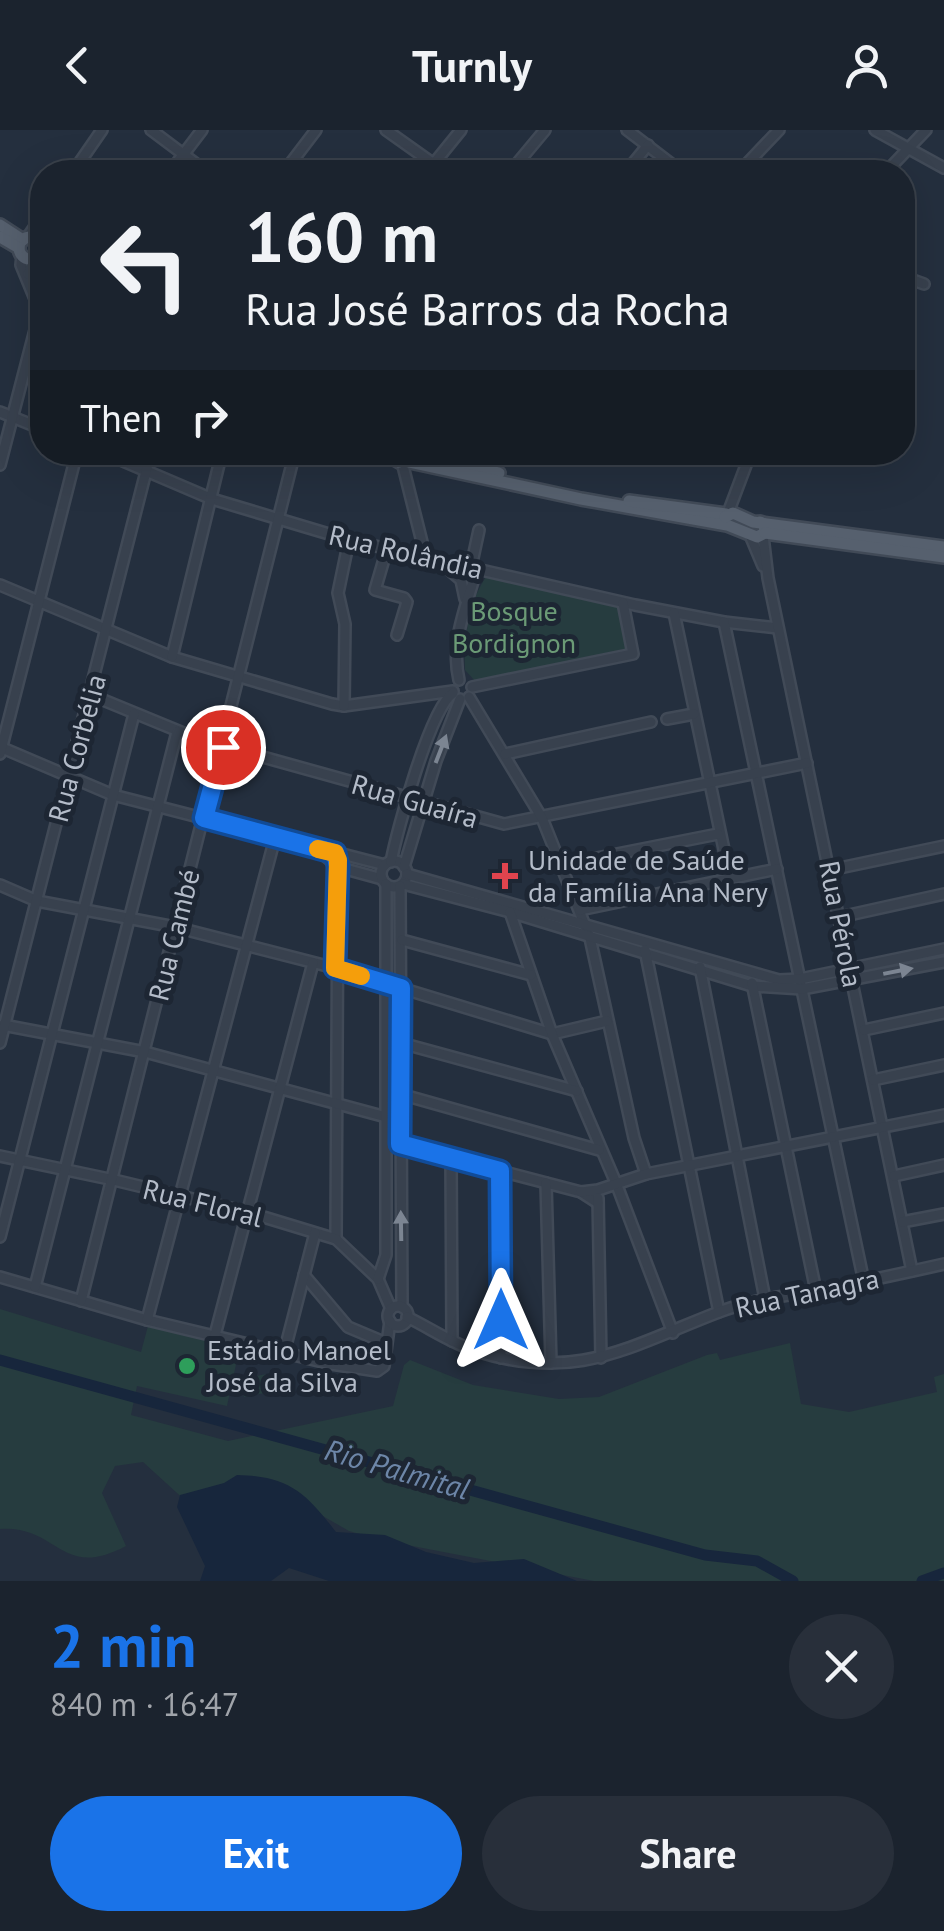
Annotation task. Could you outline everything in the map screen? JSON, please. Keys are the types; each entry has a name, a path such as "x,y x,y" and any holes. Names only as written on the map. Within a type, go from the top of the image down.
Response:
{"main road":[{"path":"0,225 30,248"},
{"path":"0,237 30,248"},
{"path":"442,465 599,496 730,516 750,521 759,531 944,558"},
{"path":"759,531 944,547"}],"street":[{"path":"81,160 102,130"},
{"path":"152,130 191,160"},
{"path":"179,160 202,130"},
{"path":"293,160 316,130"},
{"path":"386,130 421,160"},
{"path":"437,160 461,130"},
{"path":"520,160 545,130"},
{"path":"628,130 666,160"},
{"path":"751,160 780,130"},
{"path":"875,130 944,168"},
{"path":"898,160 926,130"},
{"path":"636,160 648,146"},
{"path":"30,251 20,262 30,281"},
{"path":"915,281 924,284"},
{"path":"0,464 30,351"},
{"path":"0,412 30,424"},
{"path":"74,465 0,749 114,795 388,864 403,878 590,938 645,948"},
{"name":"Rua Rolândia","path":"134,465 279,521 387,550 674,613 778,628"},
{"name":"Rua Corbélia","path":"0,1043 147,465"},
{"path":"172,657 219,465"},
{"name":"Rua Cambé","path":"81,1302 292,465"},
{"path":"404,465 430,558 461,580 466,606"},
{"path":"730,516 747,465"},
{"path":"0,1276 147,1320 284,1353 377,1371 384,1366 386,1342 399,1316 403,878 422,803 461,693 456,651 479,530"},
{"name":"Rua Pérola","path":"759,531 912,1271"},
{"path":"344,706 346,624 338,593 349,540"},
{"path":"387,550 375,590 407,602 397,635"},
{"path":"0,585 172,657 344,706 461,693 633,654 623,602"},
{"path":"674,613 730,878"},
{"path":"724,622 864,1282"},
{"path":"461,693 505,754 542,818 580,910 646,1174"},
{"path":"378,1279 386,1255 384,882 408,799 442,705 461,693"},
{"name":"Rua Guaíra","path":"90,696 223,747 493,822 542,818 807,763"},
{"path":"0,1237 134,714"},
{"path":"667,719 694,714"},
{"path":"505,754 651,722"},
{"path":"35,1288 177,732"},
{"path":"561,865 718,834"},
{"path":"147,1320 275,838"},
{"path":"830,870 944,846"},
{"path":"317,849 338,866 384,882 403,878 584,925 752,980 801,984 852,980 944,962"},
{"path":"335,853 336,1240"},
{"path":"580,910 777,869"},
{"path":"0,885 37,901 175,927 335,968 552,1034 607,1021"},
{"path":"840,917 944,894"},
{"path":"399,1316 501,1358 551,1363 600,1358 673,1333 616,1182 552,1034 510,912"},
{"path":"402,940 530,975"},
{"path":"645,948 719,1312"},
{"path":"801,984 849,968 944,949"},
{"path":"216,1335 313,963"},
{"path":"700,965 765,1299"},
{"path":"752,980 816,1291"},
{"path":"864,1030 944,1014"},
{"path":"2,1025 145,1052 400,1121"},
{"path":"401,1043 577,1091"},
{"path":"873,1080 944,1065"},
{"path":"400,1094 599,1150"},
{"path":"580,1192 688,1165 944,1115"},
{"path":"385,1141 546,1182 580,1192 598,1203"},
{"name":"Rua Floral","path":"0,1156 247,1212 336,1240 378,1279 399,1316"},
{"path":"451,1158 452,1341"},
{"path":"894,1176 944,1165"},
{"path":"500,1171 501,1358"},
{"path":"546,1182 551,1363"},
{"path":"598,1190 600,1358"},
{"path":"902,1222 944,1214"},
{"path":"284,1353 315,1232"},
{"name":"Rua Tanagra","path":"673,1333 719,1312 765,1299 944,1264"},
{"path":"304,1275 348,1327 386,1342"}],"green space":[{"name":"Bosque Bordignon","path":"486,577 622,607 630,648 475,681 465,670 466,634 471,609"},
{"path":"0,1309 141,1352 148,1326 240,1346 227,1406 137,1386 131,1415 228,1441 393,1406 404,1365 410,1360 473,1385 559,1399 599,1397 707,1355 717,1353 720,1360 790,1343 801,1404 849,1412 937,1392 934,1377 944,1374 944,1581 594,1581 381,1540 349,1531 286,1495 188,1503 143,1462 115,1466 102,1493 126,1546 87,1558 73,1555 35,1535 0,1529"},
{"path":"277,1372 281,1390 244,1397 241,1379"}],"water":[{"path":"237,1475 270,1479 295,1489 336,1532 385,1535 426,1552 474,1563 524,1559 577,1581 329,1581 289,1568 271,1581 200,1581 205,1566 177,1507 180,1495 224,1483"}],"waterway":[{"name":"Rio Palmital","path":"0,1360 705,1555 757,1561 793,1581"},
{"name":"Rio Palmital","path":"922,1581 944,1573"}],"slow traffic":[{"path":"318,849 335,853 338,860 335,968 361,976"}],"place":[{"name":"Unidade de Saúde da Família Ana Nery","path":"505,876"},
{"name":"Estádio Manoel José da Silva","path":"187,1366"}],"route":[{"path":"223,747 204,818 335,853 335,968 401,988 400,1144 500,1171 501,1320"}]}
